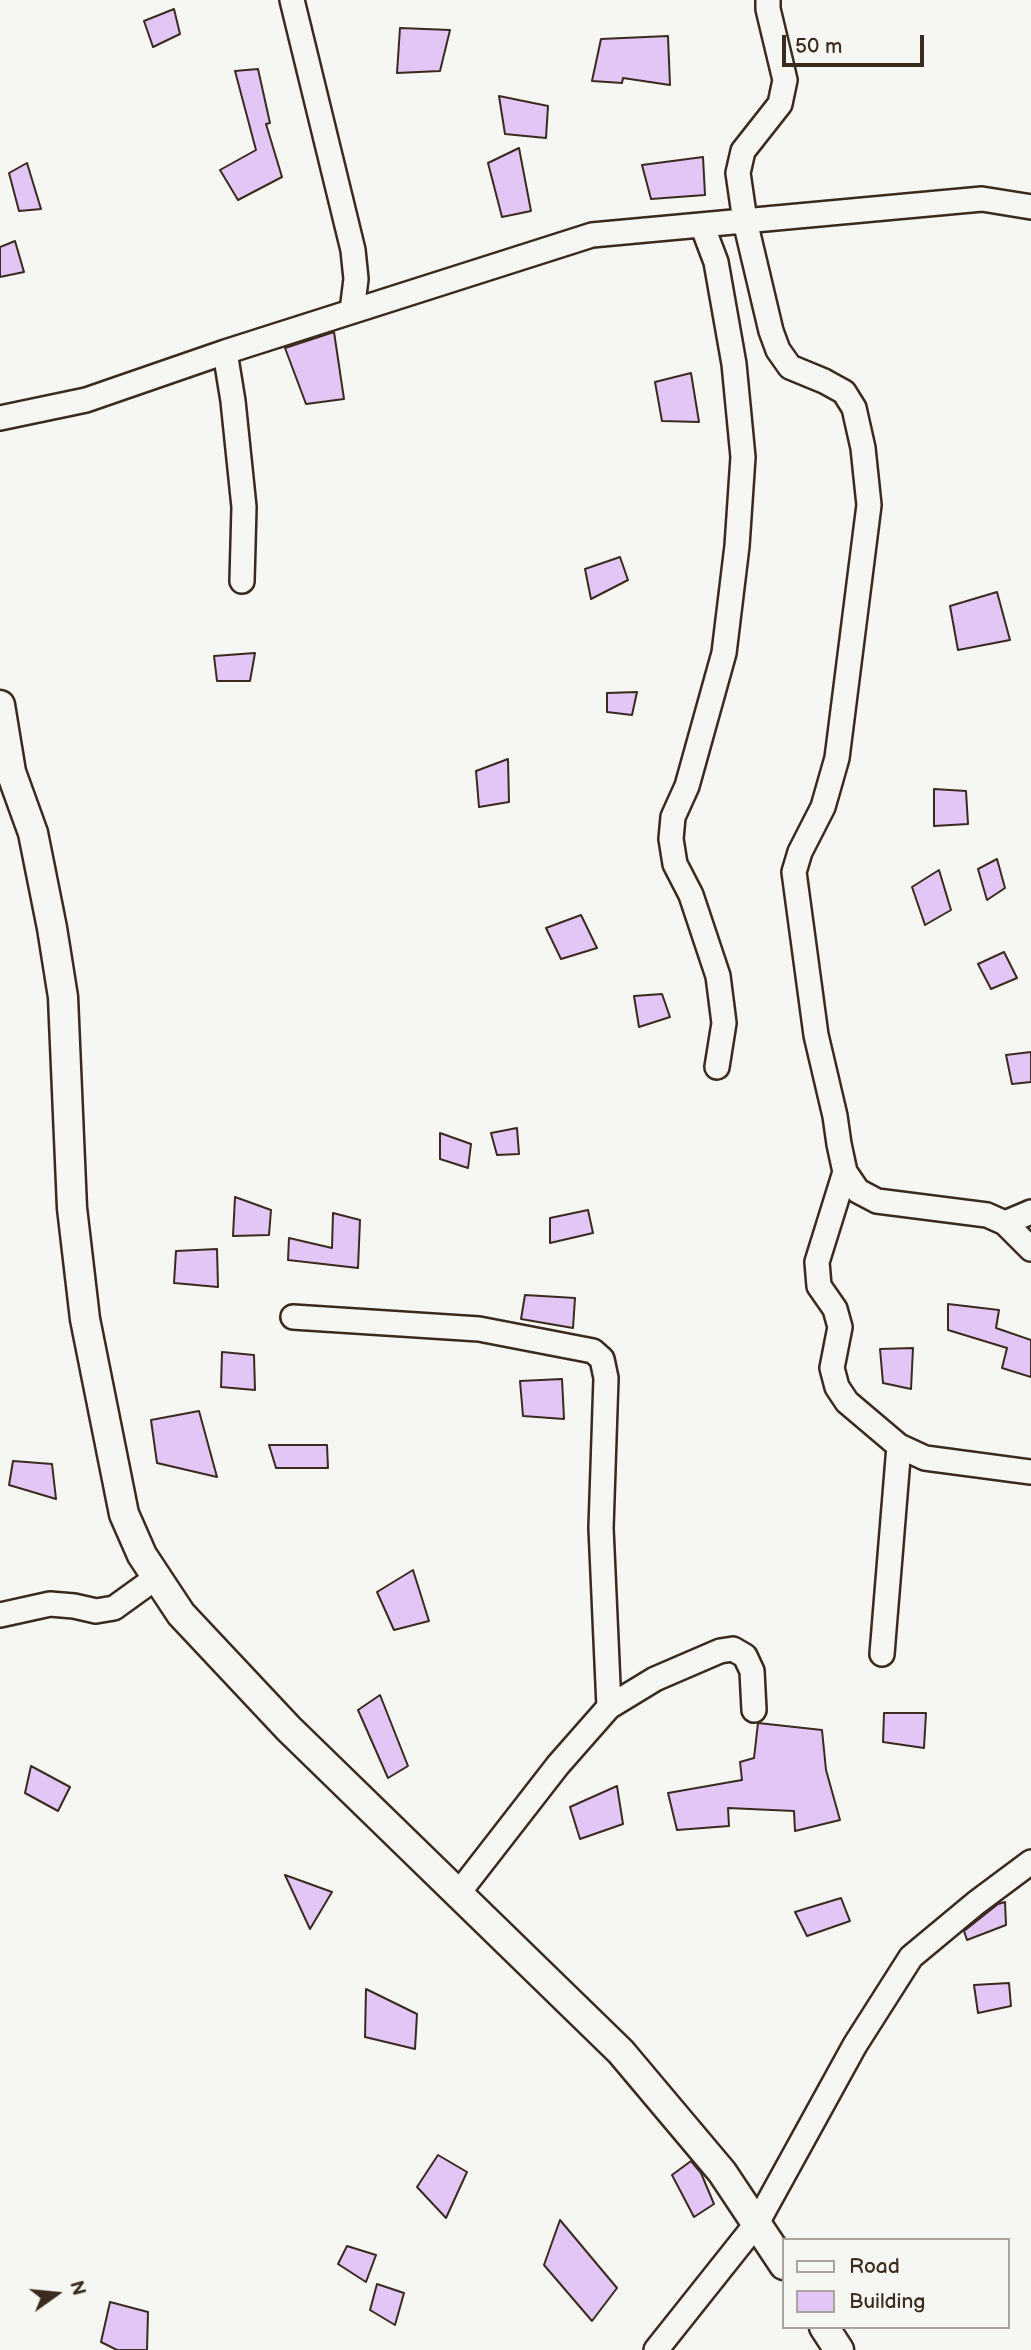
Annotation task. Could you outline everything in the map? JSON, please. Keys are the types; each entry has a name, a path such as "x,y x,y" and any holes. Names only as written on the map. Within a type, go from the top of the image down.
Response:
{"street":[{"path":"292,0 353,250 356,279 352,311"},
{"path":"768,0 785,80 780,104 743,151 738,173 745,221 778,350 790,367 844,392 854,408 863,447 869,505 837,758 823,807 800,852 794,872 816,1035 845,1172 858,1191 877,1201 987,1214 1004,1223 1031,1249"},
{"path":"0,418 86,400 225,352 592,235 982,199 1031,207"},
{"path":"702,225 716,262 734,364 743,457 737,546 724,653 687,786 673,817 671,839 675,864 691,895 718,976 724,1023 717,1068"},
{"path":"225,352 244,508 242,582"},
{"path":"0,705 10,772 33,833 63,997 72,1208 92,1357 124,1514 142,1555 181,1614 238,1675 457,1895 621,2052 722,2172 782,2262"},
{"path":"845,1172 817,1262 819,1286 835,1309 840,1327 832,1368 837,1387 847,1402 899,1446 925,1458 1031,1472"},
{"path":"1004,1223 1031,1212"},
{"path":"293,1317 479,1329 593,1351 602,1359 606,1378 601,1528 609,1707"},
{"path":"882,1654 899,1446"},
{"path":"0,1615 50,1604 96,1611 114,1608 157,1577"},
{"path":"457,1895 565,1757 609,1707 656,1679 720,1651 733,1649 744,1656 752,1671 754,1710"},
{"path":"656,2350 757,2223 855,2045 911,1956 1031,1862"},
{"path":"825,2329 839,2350"}],"building":[{"path":"174,9 180,34 153,47 144,21"},
{"path":"400,28 450,30 440,71 397,73"},
{"path":"668,36 670,85 623,78 622,83 592,81 601,39"},
{"path":"258,69 270,123 266,124 282,177 238,200 220,170 256,150 235,71"},
{"path":"499,96 548,106 546,138 505,134"},
{"path":"519,148 531,211 502,217 488,163"},
{"path":"703,157 705,195 651,199 642,165"},
{"path":"27,163 41,209 19,211 9,173"},
{"path":"15,241 24,272 0,277 0,247"},
{"path":"334,332 344,399 306,404 285,348"},
{"path":"691,373 699,422 662,421 655,382"},
{"path":"620,557 628,580 591,599 585,569"},
{"path":"997,592 1010,640 958,650 950,606"},
{"path":"255,653 250,681 217,681 214,656"},
{"path":"637,692 632,715 607,712 607,693"},
{"path":"508,759 509,802 479,807 476,771"},
{"path":"934,789 966,791 968,824 934,826"},
{"path":"997,859 1005,888 987,900 978,869"},
{"path":"939,870 951,910 925,925 912,887"},
{"path":"581,915 597,948 561,959 546,928"},
{"path":"1004,952 1017,978 991,989 978,964"},
{"path":"662,994 670,1017 639,1027 634,996"},
{"path":"1031,1052 1031,1082 1012,1084 1006,1055"},
{"path":"517,1128 519,1154 497,1155 491,1133"},
{"path":"440,1133 471,1144 468,1168 440,1159"},
{"path":"235,1197 271,1210 269,1235 233,1236"},
{"path":"588,1210 593,1233 550,1243 550,1218"},
{"path":"333,1213 360,1220 358,1268 288,1260 289,1238 332,1248"},
{"path":"217,1249 218,1287 174,1283 176,1251"},
{"path":"525,1295 575,1298 573,1328 521,1319"},
{"path":"948,1304 999,1310 996,1328 1031,1340 1031,1377 1002,1368 1007,1348 948,1330"},
{"path":"913,1348 911,1389 883,1383 880,1349"},
{"path":"222,1352 254,1355 255,1390 221,1387"},
{"path":"562,1379 564,1419 523,1416 520,1381"},
{"path":"199,1411 217,1477 157,1463 151,1420"},
{"path":"269,1445 327,1445 328,1468 276,1468"},
{"path":"13,1461 52,1464 56,1499 9,1485"},
{"path":"413,1570 429,1621 394,1630 377,1592"},
{"path":"380,1695 408,1766 388,1778 358,1710"},
{"path":"884,1713 926,1713 924,1748 883,1742"},
{"path":"758,1723 822,1730 826,1770 840,1820 795,1831 794,1811 728,1808 729,1826 677,1830 668,1793 742,1780 740,1762 754,1758"},
{"path":"31,1766 70,1787 58,1811 25,1793"},
{"path":"617,1786 623,1824 580,1839 570,1807"},
{"path":"285,1875 332,1892 310,1929"},
{"path":"841,1898 850,1921 807,1936 795,1912"},
{"path":"1005,1902 1006,1925 967,1940 964,1931 998,1904"},
{"path":"1009,1983 1011,2006 978,2013 974,1985"},
{"path":"366,1989 417,2014 415,2049 365,2037"},
{"path":"438,2155 467,2172 446,2218 417,2187"},
{"path":"691,2161 701,2173 714,2204 694,2217 672,2175"},
{"path":"560,2220 617,2288 592,2321 544,2265"},
{"path":"347,2246 376,2255 366,2282 338,2264"},
{"path":"377,2284 404,2293 395,2325 370,2310"},
{"path":"110,2302 148,2312 147,2350 117,2350 101,2342"}]}
